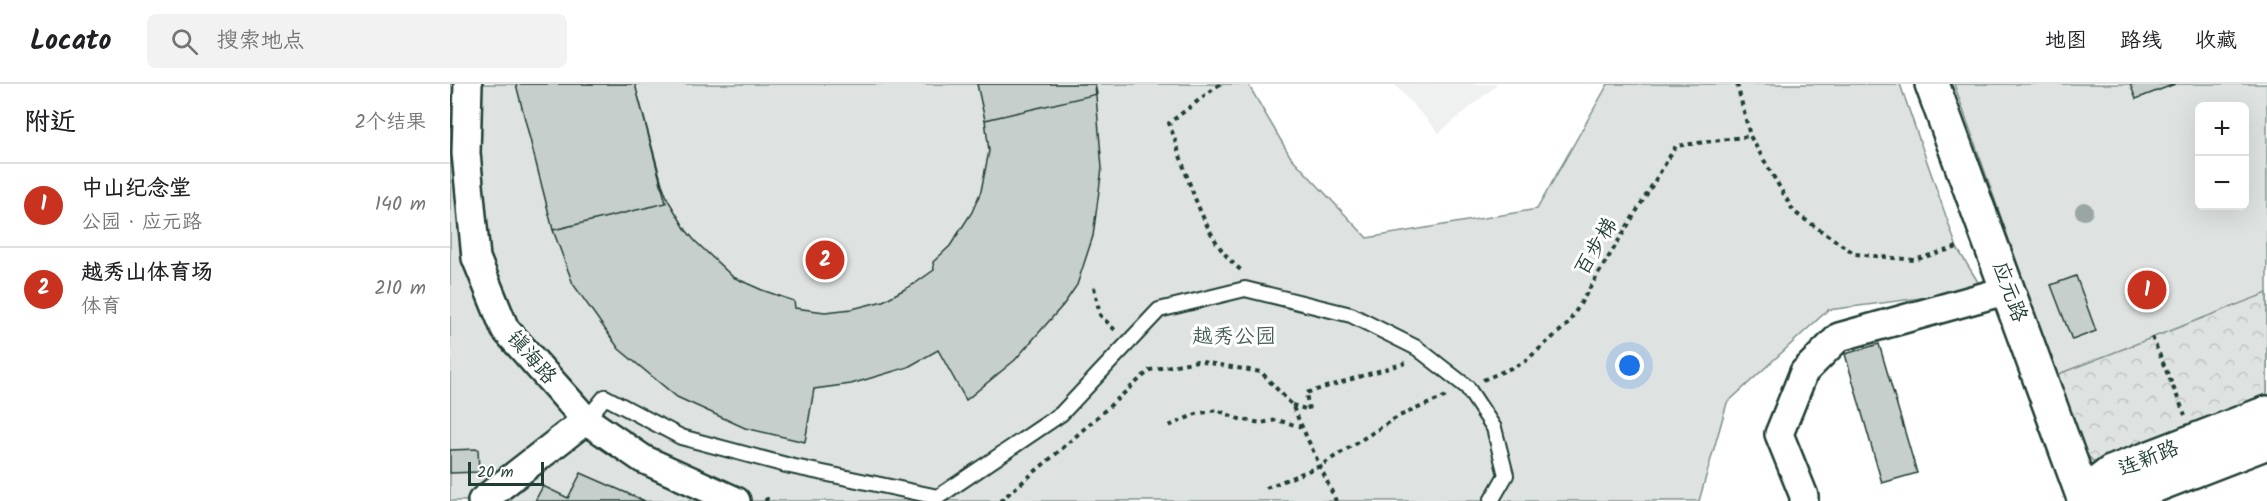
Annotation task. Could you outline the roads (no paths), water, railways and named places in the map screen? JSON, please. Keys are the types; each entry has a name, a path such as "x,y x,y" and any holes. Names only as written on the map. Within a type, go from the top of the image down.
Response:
{"street":[{"name":"镇海路","path":"468,84 466,153 476,258 505,329 586,420 643,459 736,501"},
{"name":"应元路","path":"1932,84 2083,499"},
{"path":"1804,501 1779,434 1804,372 1839,336 2008,290"},
{"name":"连新路","path":"2083,499 2111,473 2267,413"},
{"path":"482,501 586,420"},
{"name":"连新路","path":"2083,499 2120,499 2267,442"}],"lane":[{"path":"586,420 605,397 681,437 790,466 940,499 1061,414 1159,310 1245,289 1351,315 1417,348 1467,387 1494,428 1506,475 1491,501"}],"place":[{"name":"越秀山体育场","path":"825,260"},
{"name":"中山纪念堂","path":"2147,290"}],"park label":[{"name":"越秀公园","path":"1234,337"}]}
